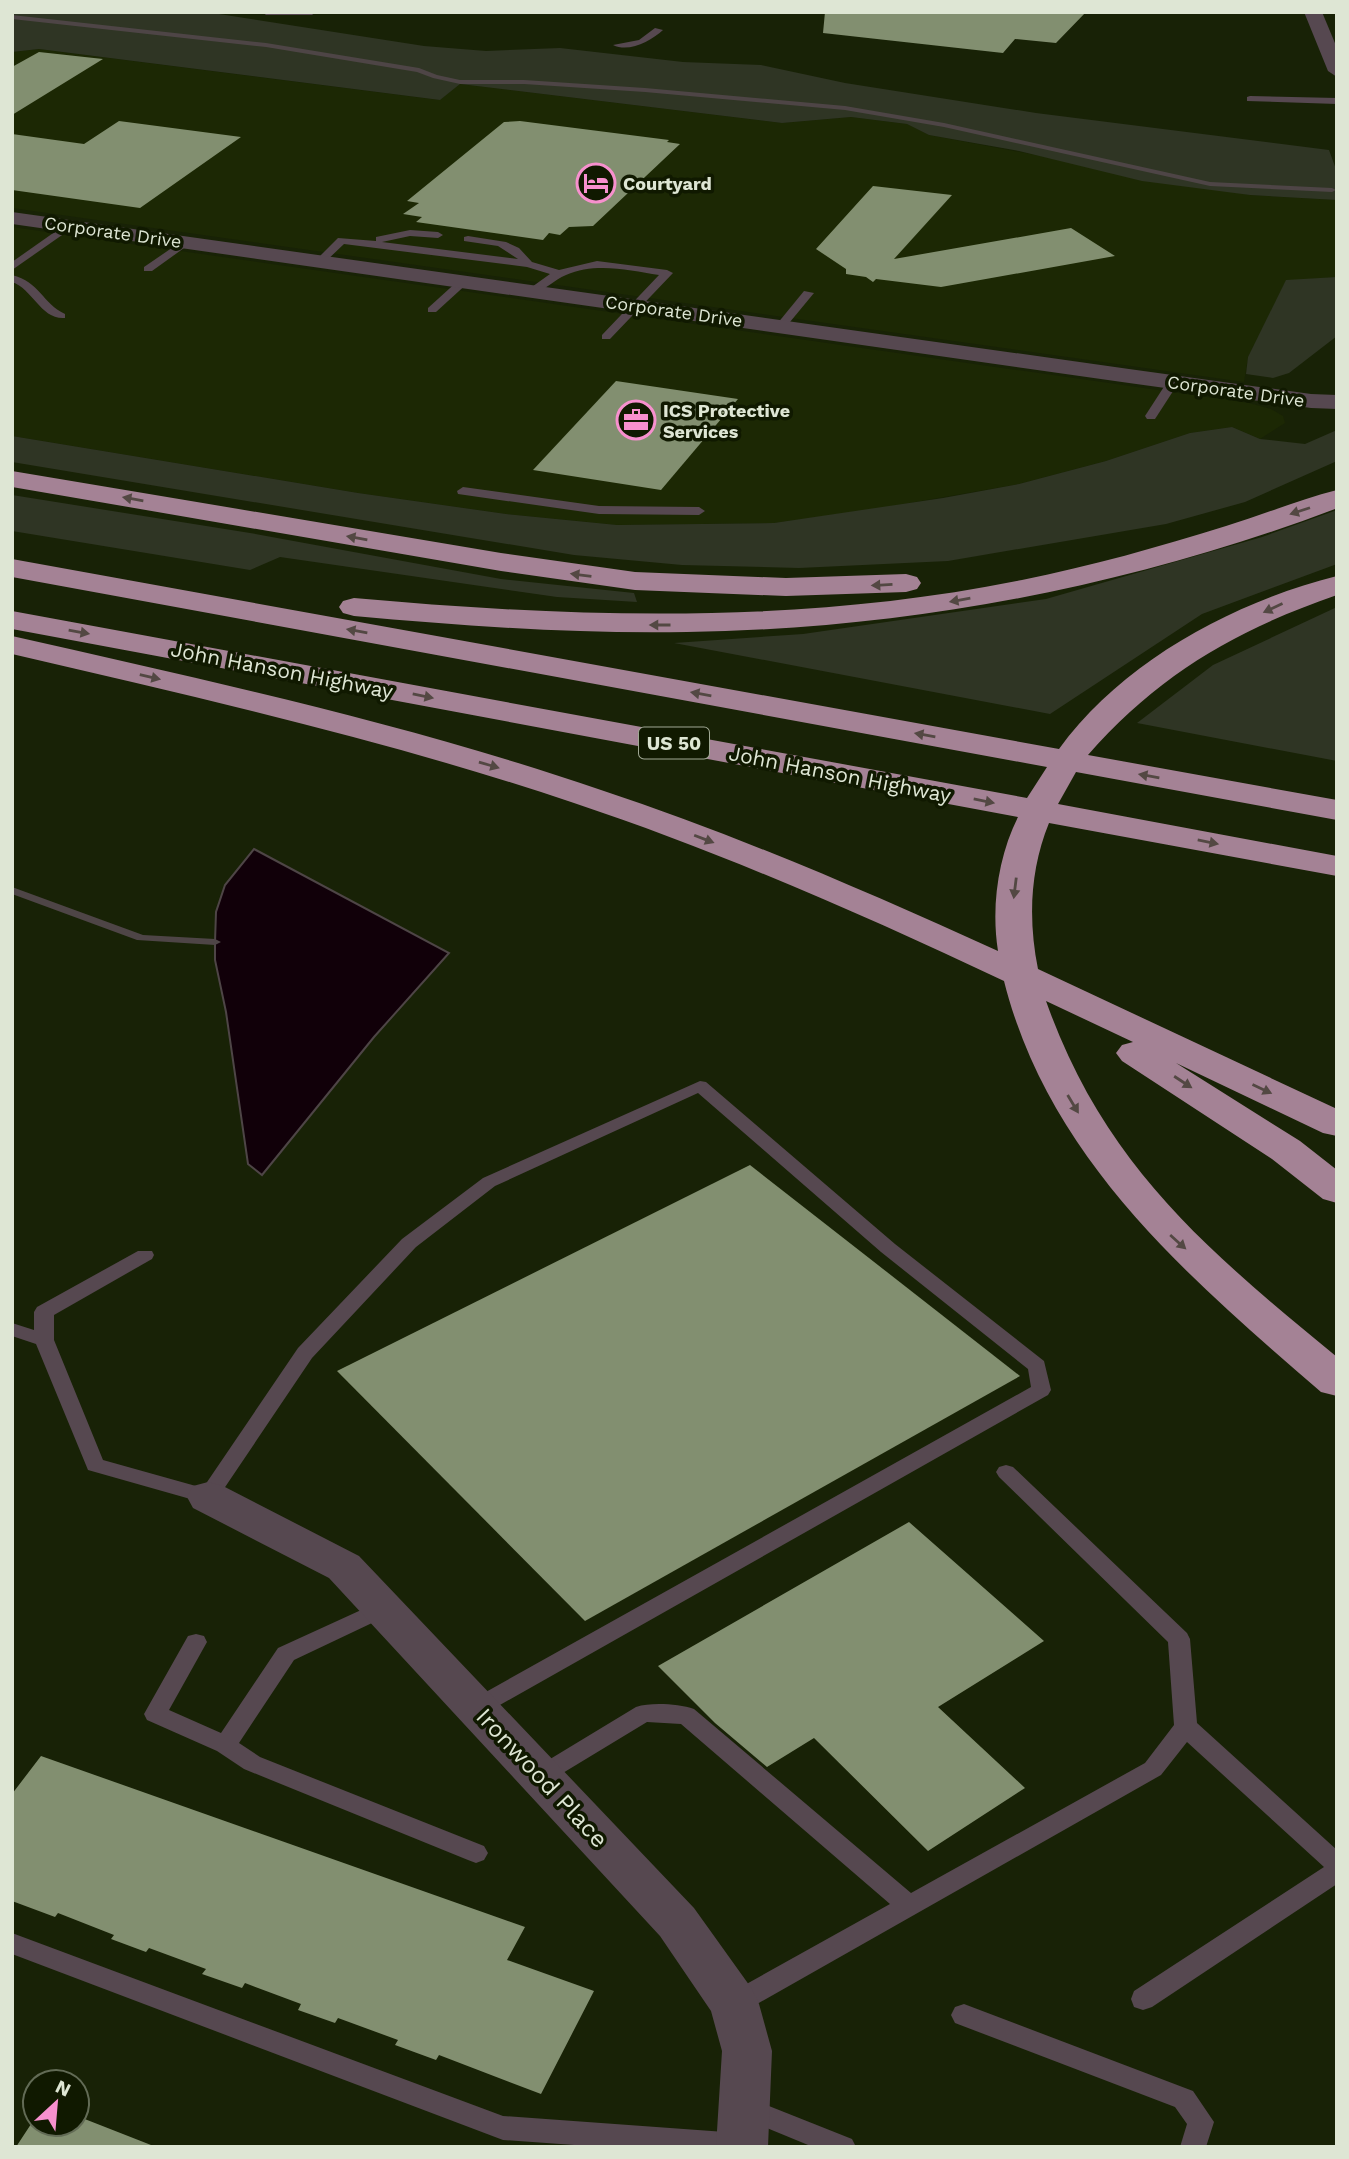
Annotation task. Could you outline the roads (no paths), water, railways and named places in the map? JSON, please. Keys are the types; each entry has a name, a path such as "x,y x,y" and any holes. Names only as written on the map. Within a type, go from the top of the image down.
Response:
{"highway":[{"path":"12,479 564,573 711,586 860,586 1008,574 1107,559 1263,524"},
{"path":"12,558 316,603 418,614 579,624 688,625 846,614 1002,593 1088,577 1165,557 1337,498"},
{"path":"12,568 1337,810"},
{"path":"1337,585 1281,604 1204,641 1155,673 1080,742 1051,782 1031,821 1018,863 1013,909 1017,960 1056,1076 1096,1143 1168,1232 1337,1381"},
{"name":"John Hanson Highway","path":"12,620 1337,866"},
{"path":"12,645 219,692 360,728 495,767 666,824 867,905 1337,1124"},
{"path":"867,905 1030,992 1158,1066 1286,1150 1337,1190"}],"street":[{"path":"1313,12 1337,71"},
{"name":"Corporate Drive","path":"12,218 1173,382 1311,401 1337,402"},
{"name":"Ironwood Place","path":"208,1497 344,1567 677,1922 734,2004 747,2051 744,2133"}],"lane":[{"path":"265,12 312,12"},
{"path":"618,45 642,42 658,30"},
{"path":"1250,99 1337,101"},
{"path":"12,267 70,226"},
{"path":"370,242 410,233 439,235"},
{"path":"320,261 342,240 528,264 558,272"},
{"path":"468,240 514,248 528,264"},
{"path":"148,269 186,243"},
{"path":"533,291 558,272 603,264 667,273 606,337"},
{"path":"12,278 30,284 53,313 61,316"},
{"path":"432,310 464,281"},
{"path":"781,326 808,293"},
{"path":"1151,416 1173,382"},
{"path":"463,491 599,510 699,510"},
{"path":"145,1255 44,1312 44,1340 95,1465 208,1497 305,1353 409,1243 489,1182 700,1086 888,1248 1037,1366 1041,1390 476,1708"},
{"path":"12,1329 44,1340"},
{"path":"734,2004 1153,1769 1186,1727 1179,1639 1006,1472"},
{"path":"225,1745 286,1654 383,1608"},
{"path":"196,1642 155,1714 225,1745 252,1763 476,1853"},
{"path":"540,1776 645,1713 686,1715 909,1906"},
{"path":"1186,1727 1337,1865"},
{"path":"1143,1999 1337,1871"},
{"path":"12,1943 503,2127 744,2133 843,2147"},
{"path":"964,2015 1184,2099 1201,2122 1193,2147"}],"waterway":[{"path":"12,17 266,45 419,70 435,77 460,82 524,82 645,90 845,108 944,125 1210,184 1332,190"},
{"path":"12,890 141,938 215,942"}],"place":[{"name":"Courtyard","path":"596,183"},
{"name":"ICS Protective Services","path":"636,420"}]}
